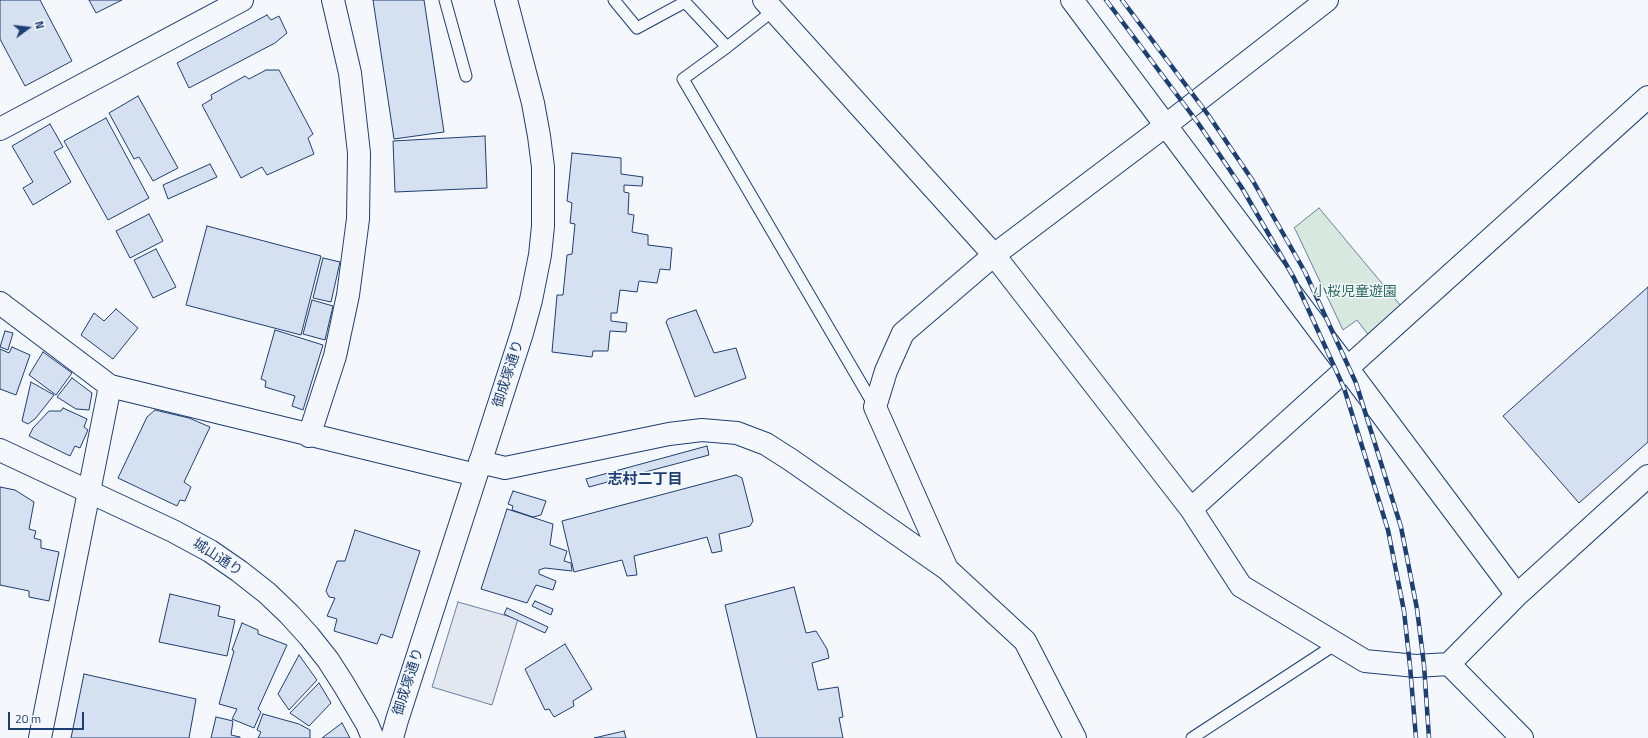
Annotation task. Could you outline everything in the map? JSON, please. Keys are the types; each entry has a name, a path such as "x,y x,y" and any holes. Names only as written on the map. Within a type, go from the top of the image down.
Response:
{"street":[{"path":"0,129 242,0"},
{"path":"309,436 336,356 348,295 358,219 359,152 351,81 333,0"},
{"name":"御成塚通り","path":"392,738 396,720 531,300 540,255 543,226 543,167 539,136 533,103 506,0"},
{"path":"1072,0 1517,596"},
{"path":"947,569 875,407 886,371 903,333 994,255 1165,126 1327,0"},
{"path":"775,3 994,255 1191,509 1241,586 1365,661 1416,666 1449,664 1517,596 1648,476"},
{"path":"1191,509 1648,97"},
{"path":"0,303 110,386 309,436 478,468 505,468 669,434 702,430 737,433 766,444 947,569 1025,641 1075,738"},
{"path":"40,738 110,386"},
{"name":"城山通り","path":"0,450 173,530 210,551 267,592 294,619 328,660 367,724 373,738"},
{"path":"1449,664 1522,738"}],"lane":[{"path":"445,0 466,76"},
{"path":"614,0 637,28 685,2 727,47"},
{"path":"775,3 727,47 683,79 875,407"},
{"path":"1192,738 1336,644"}],"green space":[{"name":"小桜児童遊園","path":"1319,208 1406,312 1373,341 1357,320 1343,330 1294,228"}],"shaded area":[{"path":"458,602 518,619 492,705 432,687"}],"building":[{"path":"0,0 40,0 72,61 25,86 0,39"},
{"path":"89,0 122,0 96,13"},
{"path":"373,0 424,0 444,132 394,139"},
{"path":"267,15 271,20 279,16 287,33 275,43 189,88 177,63"},
{"path":"266,70 279,70 313,134 308,138 314,154 267,175 262,167 241,178 202,105 212,99 211,95 245,76 249,79"},
{"path":"138,96 178,168 153,181 139,157 134,159 109,113"},
{"path":"106,118 149,198 108,220 64,141"},
{"path":"50,124 63,147 54,152 71,182 33,205 23,188 33,182 12,146"},
{"path":"485,136 487,188 395,192 393,141"},
{"path":"572,153 621,158 621,174 643,177 642,186 624,185 624,192 629,193 628,214 634,215 632,232 648,235 648,245 672,248 670,270 660,269 657,283 639,281 637,292 620,290 617,313 611,313 611,321 627,323 626,332 610,331 608,351 593,351 592,357 552,352 557,295 563,295 567,255 572,254 575,224 570,223 572,203 567,201"},
{"path":"210,164 217,177 168,199 163,185"},
{"path":"149,214 163,241 130,258 116,231"},
{"path":"207,226 321,256 301,335 186,305"},
{"path":"156,249 176,287 153,298 134,260"},
{"path":"323,258 340,262 331,302 313,298"},
{"path":"1648,287 1648,442 1579,503 1503,416"},
{"path":"312,300 333,306 325,340 303,334"},
{"path":"116,309 138,328 113,359 81,335 94,313 104,321"},
{"path":"696,310 714,353 736,348 746,378 695,397 666,322 668,319"},
{"path":"275,330 323,345 303,410 292,406 295,396 265,387 266,381 261,379"},
{"path":"5,331 13,333 8,350 0,347"},
{"path":"12,347 30,355 16,395 0,389 0,349 9,353"},
{"path":"43,352 72,373 56,395 29,375"},
{"path":"72,378 92,393 89,410 76,409 57,397"},
{"path":"31,382 54,395 35,419 28,424 22,421"},
{"path":"63,408 87,419 84,427 88,430 80,448 75,446 70,456 29,436 33,428 49,411 61,411"},
{"path":"155,410 189,418 210,427 184,482 191,487 185,501 180,500 177,506 118,478 147,417"},
{"path":"707,446 709,455 589,487 586,479"},
{"path":"736,475 742,478 753,521 750,526 719,534 722,551 712,553 707,537 634,556 637,575 627,576 622,560 574,572 562,521"},
{"path":"0,487 15,490 34,502 29,529 36,531 34,538 41,540 41,548 59,552 49,601 29,597 29,591 0,585"},
{"path":"513,491 546,501 541,515 533,517 512,510 513,506 508,504"},
{"path":"507,509 553,524 550,545 567,551 564,561 571,563 572,571 545,568 539,570 539,574 556,581 553,590 536,585 527,603 481,589"},
{"path":"355,530 420,551 392,638 381,634 377,644 334,631 337,619 327,616 335,598 329,597 326,591 337,561 345,561"},
{"path":"794,587 806,633 816,631 827,649 829,658 812,663 818,690 838,687 843,717 839,718 843,738 757,738 725,605"},
{"path":"170,594 220,606 218,616 235,620 227,656 159,642"},
{"path":"535,601 553,609 551,615 532,606"},
{"path":"507,608 548,627 545,633 504,614"},
{"path":"242,623 258,630 258,634 287,645 258,709 261,712 254,728 232,719 237,709 219,704 234,651 232,650"},
{"path":"565,644 592,689 573,701 574,706 554,717 549,709 545,710 525,669"},
{"path":"299,655 317,680 289,710 278,694"},
{"path":"84,674 196,699 189,738 71,738"},
{"path":"319,683 331,703 309,726 290,713"},
{"path":"263,714 299,724 310,730 310,738 258,738 261,732 257,730"},
{"path":"216,717 233,721 231,735 240,738 211,738"},
{"path":"342,723 350,738 322,738"},
{"path":"624,731 626,738 594,738"}],"railway":[{"path":"1106,0 1198,123 1242,188 1294,278 1344,388 1388,530 1404,611 1416,738"},
{"path":"1122,0 1209,116 1253,181 1305,272 1356,383 1401,527 1417,609 1424,665 1429,738"}],"district":[{"name":"志村二丁目","path":"645,480"}]}
